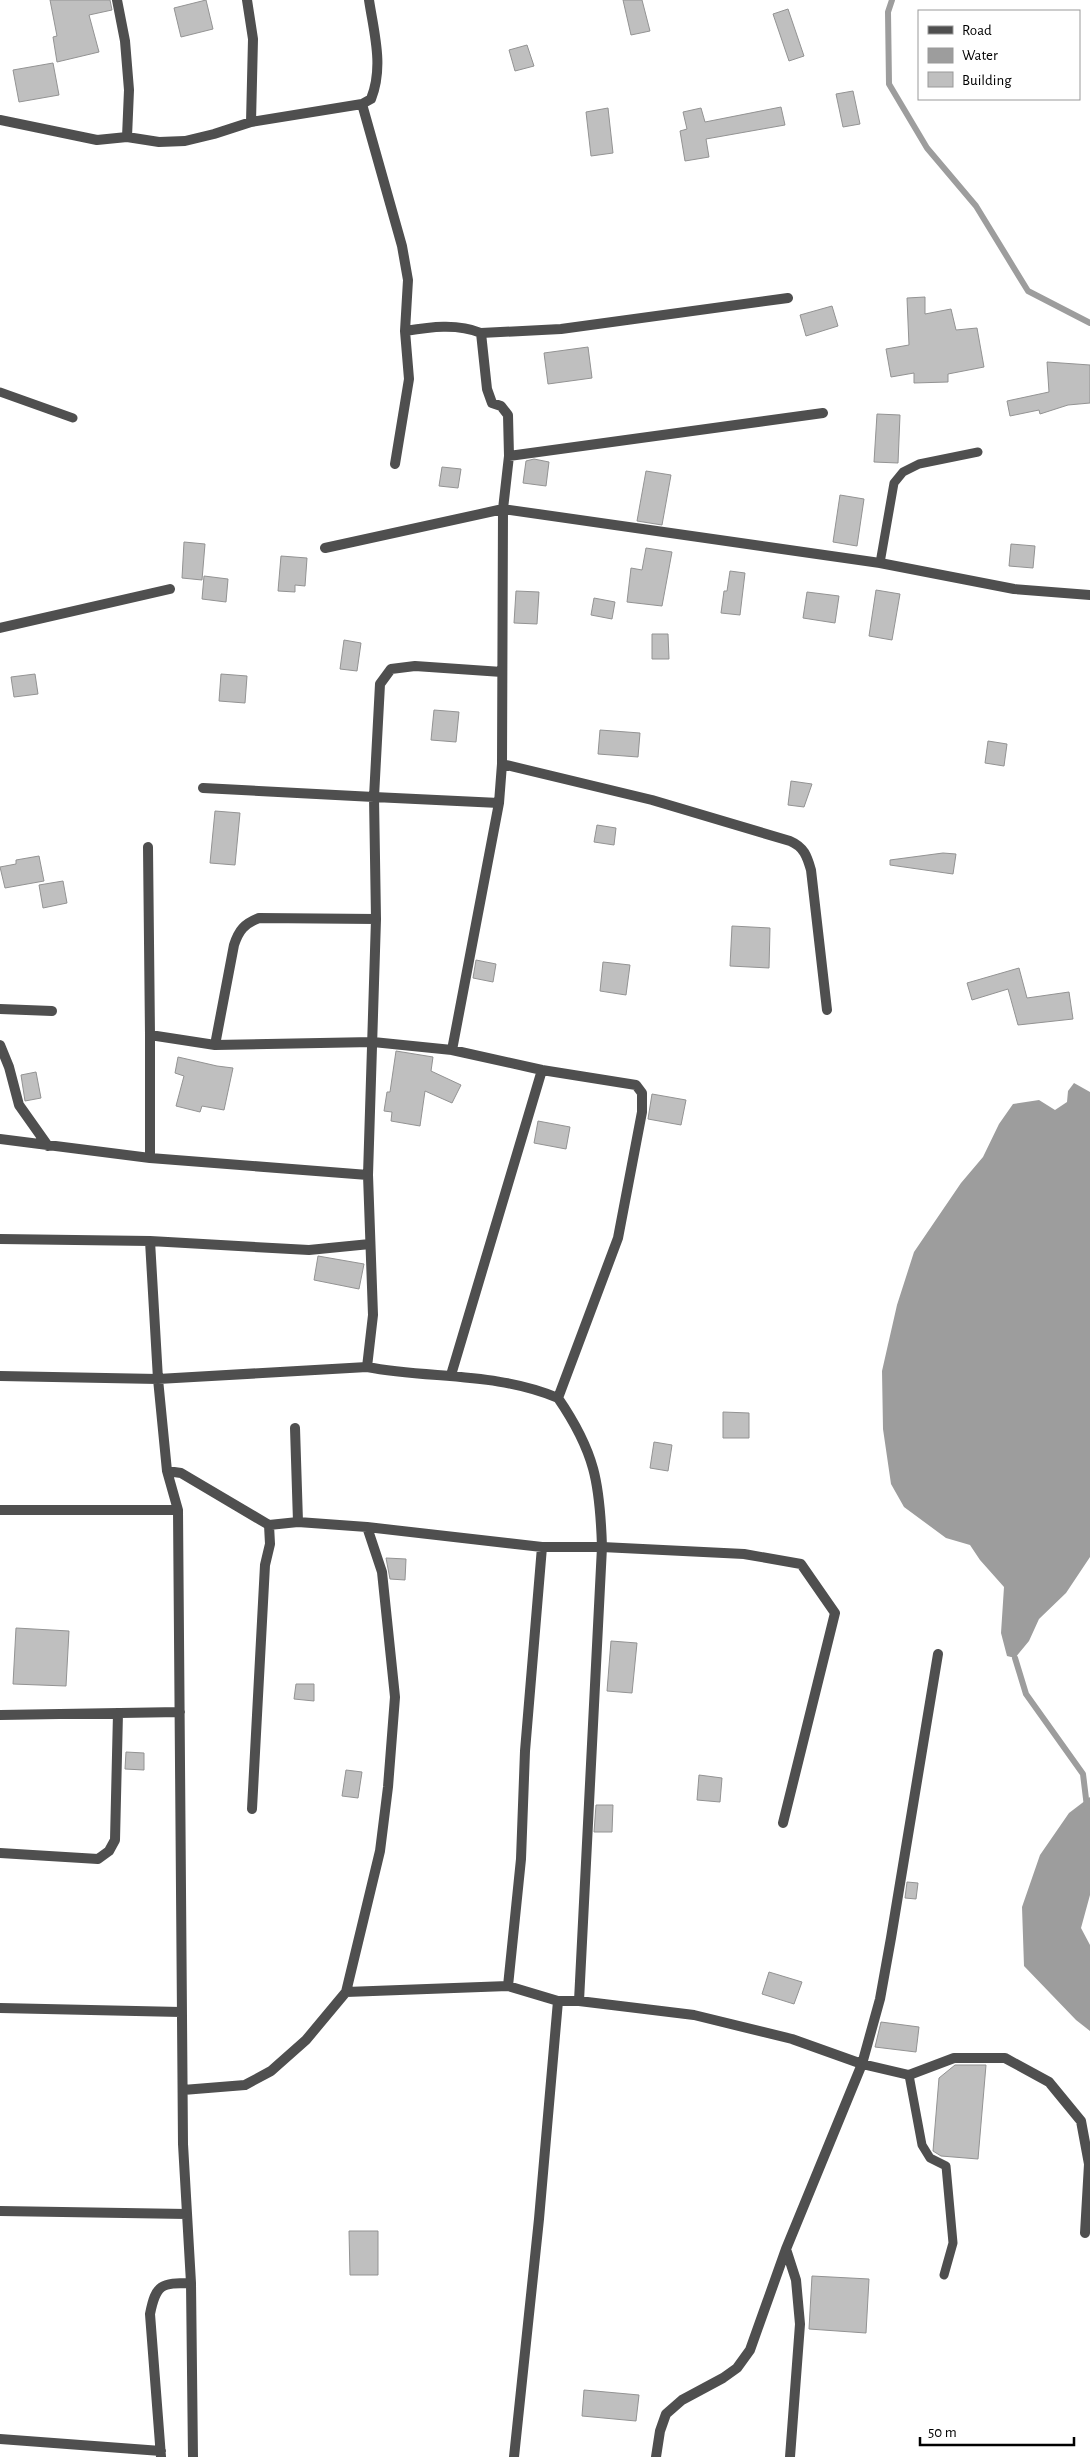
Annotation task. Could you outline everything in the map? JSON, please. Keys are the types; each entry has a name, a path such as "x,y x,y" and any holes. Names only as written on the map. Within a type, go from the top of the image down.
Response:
{"street":[{"path":"117,0 125,41 129,90 127,137"},
{"path":"247,0 254,39 251,122"},
{"path":"0,120 97,140 127,137 159,142 185,141 251,122 362,104 371,99 378,76 369,0"},
{"path":"362,104 402,246 408,280 405,331 409,379 395,464"},
{"path":"405,331 467,327 481,333 561,329 788,298"},
{"path":"452,1050 499,803 502,764 503,509 509,456 508,415 501,406 492,404 487,389 481,333"},
{"path":"509,456 823,413"},
{"path":"325,548 503,509 880,563 1014,589 1090,595"},
{"path":"0,628 170,589"},
{"path":"367,1366 373,1315 368,1175 376,919 374,797 380,684 391,669 415,666 502,672"},
{"path":"502,764 652,800 790,841 801,846 807,856 811,870 827,1010"},
{"path":"203,788 499,803"},
{"path":"148,847 150,1158"},
{"path":"215,1045 234,945 239,931 246,923 258,918 376,919"},
{"path":"0,1009 52,1011"},
{"path":"0,1020 11,1010"},
{"path":"150,1035 215,1045 373,1042 452,1050 542,1070 636,1085 642,1093 642,1112 618,1238 558,1398"},
{"path":"0,1045 9,1067 19,1105 48,1146"},
{"path":"451,1375 542,1070"},
{"path":"0,1139 150,1158 368,1175"},
{"path":"0,1239 150,1241 309,1250 370,1244"},
{"path":"150,1241 158,1380 167,1471 178,1510 181,2012 186,2214 191,2283 193,2457"},
{"path":"0,1376 158,1380 367,1366 429,1376 451,1375 521,1384 558,1398 577,1426 594,1466 601,1504 602,1547 579,2001"},
{"path":"295,1428 298,1522"},
{"path":"167,1471 181,1473 269,1525 298,1522 367,1527 542,1547 602,1547 744,1554 801,1564 835,1613 782,1823"},
{"path":"0,1510 178,1510"},
{"path":"252,1809 265,1565 270,1544 269,1525"},
{"path":"183,2090 245,2085 271,2071 306,2040 346,1992 380,1851 388,1787 395,1697 382,1572 367,1527"},
{"path":"508,1986 521,1859 525,1751 542,1547"},
{"path":"656,2457 660,2431 666,2414 682,2400 723,2378 737,2368 750,2350 786,2249 862,2064 880,1999 938,1654"},
{"path":"0,1715 180,1712"},
{"path":"0,1853 98,1859 109,1851 115,1840 118,1713"},
{"path":"346,1992 508,1986 558,2001 579,2001 694,2015 792,2039 862,2064 910,2075 954,2058 1005,2058 1049,2082 1081,2121 1089,2164 1085,2233"},
{"path":"514,2457 539,2219 558,2001"},
{"path":"0,2008 181,2012"},
{"path":"0,2211 186,2214"},
{"path":"786,2249 796,2280 800,2324 790,2457"},
{"path":"0,2440 161,2454 150,2314 153,2298 158,2288 169,2283 191,2283"}],"lane":[{"path":"0,392 73,418"},
{"path":"880,563 894,483 903,472 919,464 978,452"},
{"path":"910,2075 922,2145 930,2158 946,2166 953,2243 944,2275"}],"water":[{"path":"1074,1083 1090,1092 1090,1557 1066,1593 1039,1619 1029,1641 1015,1658 1007,1656 1001,1633 1004,1587 980,1560 970,1545 946,1538 904,1507 891,1484 883,1429 882,1371 897,1305 914,1252 961,1183 983,1157 999,1124 1013,1104 1039,1100 1055,1110 1067,1102 1068,1091"},
{"path":"1090,1797 1090,1895 1081,1928 1090,1945 1090,2031 1076,2020 1024,1966 1022,1907 1040,1855 1069,1813"}],"building":[{"path":"50,0 110,0 112,10 89,15 99,52 57,62 53,37 57,36"},
{"path":"206,0 213,29 181,37 174,8"},
{"path":"623,0 642,0 650,31 631,35"},
{"path":"788,9 804,56 789,61 773,14"},
{"path":"527,45 534,66 515,71 509,50"},
{"path":"53,63 59,95 19,102 13,70"},
{"path":"853,91 860,124 843,127 836,94"},
{"path":"781,107 785,125 706,139 709,157 685,161 680,131 687,129 683,112 701,108 705,122"},
{"path":"608,108 613,153 591,156 586,112"},
{"path":"925,297 925,314 951,309 956,330 977,328 984,367 948,374 948,382 914,383 914,373 891,377 886,349 909,345 907,298"},
{"path":"832,306 838,326 806,336 800,315"},
{"path":"588,347 592,378 548,384 544,353"},
{"path":"1047,362 1090,365 1090,403 1068,405 1040,414 1039,410 1010,416 1007,401 1049,392"},
{"path":"877,414 900,415 898,463 874,462"},
{"path":"534,459 549,462 546,486 523,483 526,461"},
{"path":"442,467 461,469 458,488 439,486"},
{"path":"646,471 671,475 662,525 637,521"},
{"path":"840,495 864,499 857,546 833,542"},
{"path":"184,542 205,544 202,580 182,578"},
{"path":"1011,544 1035,546 1033,568 1009,566"},
{"path":"646,548 672,552 662,606 627,602 631,568 642,570"},
{"path":"281,556 307,558 305,586 295,585 295,592 278,591"},
{"path":"730,571 745,573 740,615 721,613 724,591 727,591"},
{"path":"204,576 228,579 226,602 202,599"},
{"path":"876,590 900,594 892,640 869,636"},
{"path":"516,591 539,592 537,624 514,623"},
{"path":"807,592 839,596 835,623 803,618"},
{"path":"594,598 615,602 612,619 591,615"},
{"path":"652,634 668,634 669,659 652,659"},
{"path":"344,640 361,643 357,671 340,669"},
{"path":"35,674 38,694 14,697 11,677"},
{"path":"221,674 247,676 245,703 219,701"},
{"path":"434,710 459,712 456,742 431,740"},
{"path":"600,730 640,733 638,757 598,754"},
{"path":"988,741 1007,744 1004,766 985,763"},
{"path":"791,781 812,784 804,807 788,805"},
{"path":"215,811 240,813 235,865 210,863"},
{"path":"597,825 616,828 614,845 594,842"},
{"path":"943,853 956,854 953,874 890,865 890,860"},
{"path":"39,856 44,881 5,888 0,867 16,864 16,860"},
{"path":"63,881 67,903 43,908 39,885"},
{"path":"732,926 770,928 769,968 730,966"},
{"path":"476,960 496,964 493,982 473,978"},
{"path":"603,962 630,965 626,995 600,991"},
{"path":"1019,968 1027,998 1069,992 1073,1019 1018,1025 1008,989 972,1000 967,983"},
{"path":"396,1051 433,1057 431,1071 461,1085 452,1103 425,1091 420,1126 391,1121 392,1112 384,1111 387,1092 390,1092"},
{"path":"178,1057 233,1068 224,1110 202,1106 200,1112 176,1106 184,1076 175,1073"},
{"path":"36,1072 41,1098 25,1101 21,1075"},
{"path":"652,1094 686,1100 681,1125 648,1119"},
{"path":"538,1121 570,1127 566,1149 534,1143"},
{"path":"318,1256 364,1264 359,1289 314,1280"},
{"path":"723,1412 749,1413 749,1438 723,1438"},
{"path":"654,1442 672,1445 668,1471 650,1468"},
{"path":"386,1558 406,1559 405,1580 390,1579"},
{"path":"16,1628 69,1631 66,1686 13,1684"},
{"path":"611,1641 637,1643 632,1693 607,1691"},
{"path":"296,1684 314,1684 314,1701 294,1699"},
{"path":"126,1752 144,1753 144,1770 125,1769"},
{"path":"346,1770 362,1772 358,1798 342,1796"},
{"path":"699,1775 722,1778 720,1802 697,1800"},
{"path":"596,1805 613,1805 612,1832 594,1832"},
{"path":"907,1882 918,1883 916,1899 905,1898"},
{"path":"769,1972 802,1982 794,2004 762,1994"},
{"path":"881,2022 919,2027 916,2052 875,2047"},
{"path":"955,2065 986,2065 978,2159 941,2156 933,2151 939,2078"},
{"path":"349,2231 378,2231 378,2275 350,2275"},
{"path":"812,2276 869,2279 866,2333 809,2329"},
{"path":"584,2390 639,2395 636,2421 582,2416"}],"waterway":[{"path":"892,0 888,12 889,84 927,148 976,206 1028,291 1090,323"},
{"path":"1015,1658 1026,1694 1083,1774 1087,1807"}]}
